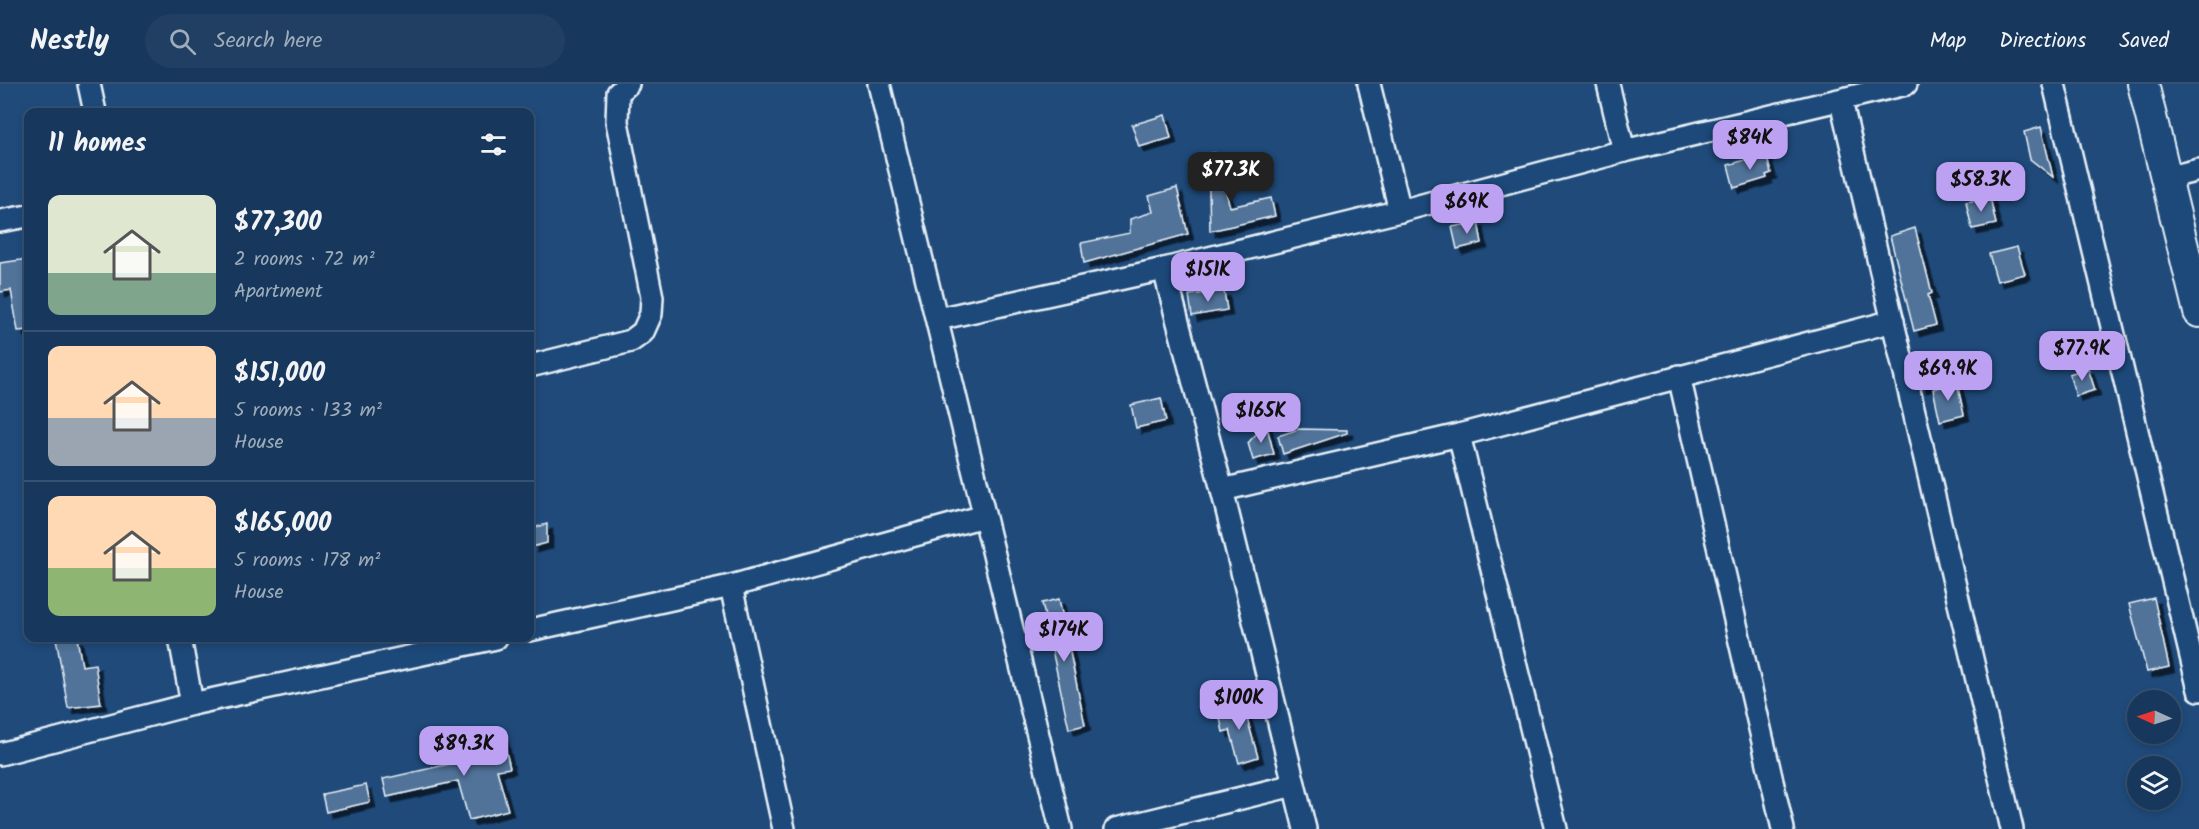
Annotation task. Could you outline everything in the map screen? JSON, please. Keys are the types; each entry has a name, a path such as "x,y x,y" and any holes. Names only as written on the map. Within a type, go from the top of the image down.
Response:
{"street":[{"path":"89,84 93,108"},
{"path":"534,365 631,341 643,332 651,314 650,276 617,122 618,93 628,84"},
{"path":"879,84 1061,829"},
{"path":"1369,84 1400,211"},
{"path":"1608,84 1624,151"},
{"path":"938,319 1164,269 1400,211 1624,151 1906,84"},
{"path":"2054,84 2199,690"},
{"path":"2143,84 2199,312"},
{"path":"1841,101 2012,829"},
{"path":"2166,178 2199,170"},
{"path":"0,221 24,217"},
{"path":"1164,269 1222,490 1305,829"},
{"path":"1222,490 1459,435 1893,321"},
{"path":"1679,376 1783,829"},
{"path":"1459,435 1556,829"},
{"path":"534,629 731,586 984,516"},
{"path":"731,586 784,829"},
{"path":"181,642 192,704"},
{"path":"0,754 192,704 478,642"},
{"path":"1116,829 1294,785"}],"building":[{"path":"1165,115 1171,138 1139,147 1132,125"},
{"path":"2041,127 2053,177 2030,159 2024,132"},
{"path":"1215,153 1230,207 1271,198 1275,216 1210,231 1208,154"},
{"path":"1766,154 1771,173 1766,175 1767,178 1734,188 1728,165"},
{"path":"1177,188 1188,234 1084,263 1081,243 1130,233 1130,219 1153,212 1149,196"},
{"path":"1990,197 1996,224 1972,229 1966,202"},
{"path":"1478,222 1482,243 1457,249 1452,227"},
{"path":"1915,228 1932,293 1928,295 1936,325 1914,331 1890,236"},
{"path":"2017,247 2025,274 1997,281 1989,254"},
{"path":"24,260 24,330 18,331 11,290 0,292 0,263"},
{"path":"1224,291 1227,310 1192,316 1189,295"},
{"path":"1934,355 1940,382 1921,387 1915,359"},
{"path":"2088,368 2095,390 2076,396 2069,374"},
{"path":"1957,383 1964,415 1940,421 1933,389"},
{"path":"1161,398 1166,421 1136,428 1131,405"},
{"path":"1266,423 1274,454 1253,460 1248,443"},
{"path":"1299,429 1347,430 1347,433 1283,454 1278,436"},
{"path":"547,524 547,543 534,546 534,528"},
{"path":"2154,598 2169,667 2147,672 2129,604"},
{"path":"1059,599 1085,725 1069,729 1042,603"},
{"path":"57,642 78,642 82,666 95,664 101,704 68,708"},
{"path":"1243,704 1258,757 1239,763 1230,730 1223,732 1218,709"},
{"path":"502,735 510,768 497,770 508,810 469,820 458,781 387,797 383,779 454,763 451,747"},
{"path":"366,785 370,802 326,812 322,794"}]}
